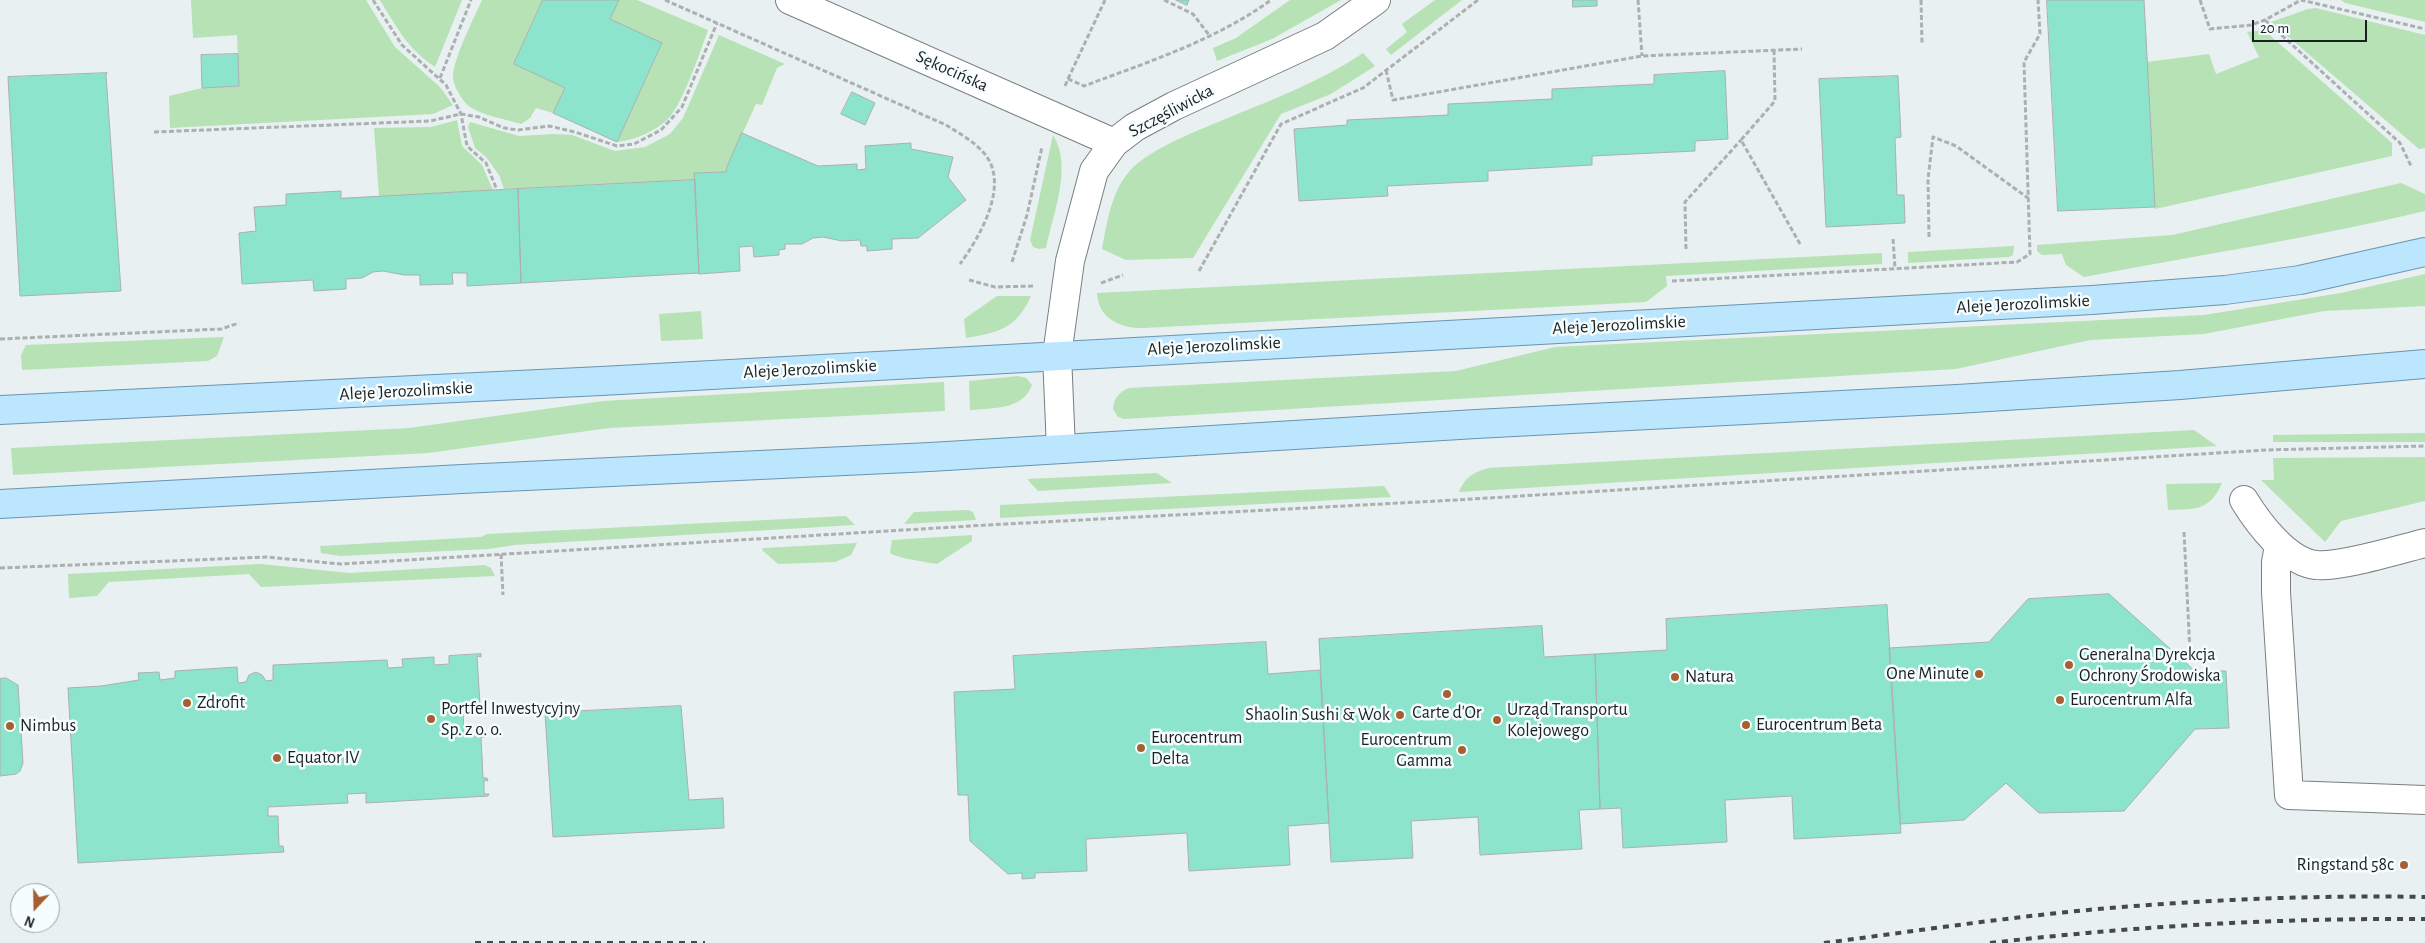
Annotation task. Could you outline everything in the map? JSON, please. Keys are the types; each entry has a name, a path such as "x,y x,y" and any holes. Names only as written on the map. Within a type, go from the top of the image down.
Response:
{"main road":[{"name":"Aleje Jerozolimskie","path":"0,410 465,388 2162,295 2300,280 2425,252"},
{"path":"0,504 1061,449 1476,424 2006,396 2180,385 2425,364"}],"street":[{"name":"Sękocińska","path":"790,0 1051,114 1114,144"},
{"name":"Szczęśliwicka","path":"1061,449 1057,355 1070,260 1085,197 1094,171 1114,144 1135,127 1174,106 1325,36 1376,0"},
{"path":"2244,500 2279,546 2316,565 2336,564 2425,543"},
{"path":"2279,546 2276,562 2276,592 2289,795 2425,800"}],"path":[{"path":"373,0 402,45 446,85 461,114 467,146 486,164 497,190"},
{"path":"440,78 472,0"},
{"path":"665,0 946,125 984,154 994,175 992,200 977,239 960,264"},
{"path":"1012,262 1027,215 1039,167 1045,126 1105,0"},
{"path":"1164,0 1193,14 1209,35"},
{"path":"1068,79 1084,86 1154,60 1244,19 1271,0"},
{"path":"1198,272 1281,124 1363,88 1478,0"},
{"path":"1638,0 1642,56"},
{"path":"1921,0 1922,43"},
{"path":"1672,281 2017,262 2030,254 2024,62 2040,34 2038,0"},
{"path":"2200,0 2210,29 2251,25 2265,20 2301,0 2425,29"},
{"path":"2265,20 2400,143 2411,166"},
{"path":"154,132 430,121 461,114 479,117 504,128 518,130 549,126 575,132 617,146 634,144 661,130 682,107 717,23"},
{"path":"1386,70 1392,100 1642,56 1802,49"},
{"path":"1686,249 1685,202 1774,101 1774,50"},
{"path":"1929,237 1928,179 1933,137 1956,146 2028,198"},
{"path":"1741,140 1800,244"},
{"path":"1893,239 1895,268"},
{"path":"1096,284 1123,275"},
{"path":"969,280 995,287 1037,286"},
{"path":"0,340 220,329 240,323"},
{"path":"0,568 267,557 341,564 874,534 986,525 1456,500 2266,450 2425,446"},
{"path":"2184,532 2190,652"},
{"path":"501,554 503,595"}],"green space":[{"path":"191,0 366,0 395,47 440,87 453,105 433,114 170,128 169,96 202,88 239,86 237,35 193,38"},
{"path":"380,0 462,0 435,67 410,45"},
{"path":"482,0 543,0 514,64 565,88 553,113 536,108 530,118 521,124 476,110 467,105 459,94 453,81 456,60"},
{"path":"619,0 637,0 708,30 690,78 672,114 661,125 649,132 617,142 662,44 610,19"},
{"path":"1290,0 1341,0 1272,39 1217,61 1213,48 1236,38"},
{"path":"1435,0 1462,0 1391,55 1386,49 1407,32 1402,24"},
{"path":"2341,0 2425,0 2425,22 2345,3"},
{"path":"2316,8 2425,35 2425,148 2419,149 2271,22"},
{"path":"2264,30 2392,143 2392,156 2155,209 2147,62 2209,54 2216,74 2259,57 2247,32"},
{"path":"719,35 785,64 777,68 762,105 756,104 726,172 694,173 695,180 504,189 499,175 486,157 475,148 468,127 470,122 519,136 572,135 615,151 645,147 670,134 683,118"},
{"path":"1363,53 1375,66 1331,94 1281,114 1193,258 1126,260 1102,249 1110,212 1120,185 1133,168 1144,159 1184,136 1312,82"},
{"path":"457,120 462,146 482,165 493,190 379,196 374,128 431,127"},
{"path":"1053,135 1059,147 1061,161 1060,190 1046,248 1039,249 1033,247 1030,240"},
{"path":"2401,183 2425,194 2425,211 2298,238 2084,277 2066,265 2062,254 2042,255 2037,251 2037,245 2172,235"},
{"path":"2014,246 2013,255 2009,257 1908,263 1908,252"},
{"path":"1882,253 1882,264 1666,276 1667,286 1646,302 1144,328 1128,327 1113,321 1102,310 1098,302 1097,293"},
{"path":"2425,274 2425,306 2324,311 2204,334 2090,340 1956,369 1124,419 1118,417 1113,409 1118,396 1122,391 1129,388 1456,371 1555,347 2204,315 2341,293"},
{"path":"997,296 1031,296 1026,307 1013,322 997,331 966,338 964,319"},
{"path":"701,311 703,339 661,341 659,314"},
{"path":"224,337 217,356 208,361 22,370 21,355 26,345"},
{"path":"1018,376 1026,378 1032,385 1022,399 997,408 970,410 969,381"},
{"path":"944,382 945,411 609,428 428,453 13,475 11,448 409,428 603,401"},
{"path":"2194,430 2217,446 1459,492 1470,476 1488,468"},
{"path":"2425,433 2425,442 2273,442 2273,435"},
{"path":"2425,457 2425,501 2341,521 2325,542 2261,480 2274,480 2273,458"},
{"path":"1157,473 1172,483 1038,491 1027,479"},
{"path":"2222,483 2212,499 2201,507 2168,510 2166,484"},
{"path":"1384,486 1391,497 1000,518 1000,505"},
{"path":"968,510 973,512 976,520 904,524 914,512"},
{"path":"846,516 855,525 515,545 489,549 340,556 321,553 320,546 481,537 487,534"},
{"path":"972,535 972,541 937,564 890,553 892,540"},
{"path":"857,543 851,555 835,562 778,564 762,550 763,548"},
{"path":"261,564 349,573 485,565 491,568 495,576 261,587 249,574 109,582 97,596 69,598 68,574"}],"building":[{"path":"543,0 619,0 610,19 662,43 617,142 553,113 565,88 514,64"},
{"path":"1176,0 1189,0 1187,5"},
{"path":"1573,0 1597,0 1597,6 1573,7"},
{"path":"2047,0 2144,0 2155,207 2058,211"},
{"path":"238,54 239,86 202,88 201,55"},
{"path":"1725,71 1728,139 1695,141 1695,151 1592,156 1592,165 1488,171 1488,181 1387,186 1388,196 1299,201 1294,129 1347,125 1347,120 1448,115 1448,104 1552,99 1552,89 1654,84 1654,75"},
{"path":"107,73 121,291 20,296 8,77"},
{"path":"1898,76 1901,137 1895,138 1897,195 1904,195 1905,223 1826,227 1819,79"},
{"path":"852,92 875,103 865,125 841,114"},
{"path":"742,133 818,166 857,164 857,170 866,169 865,146 911,143 911,149 953,157 948,177 966,200 918,238 892,239 892,249 867,251 867,246 861,246 860,240 842,241 823,237 813,238 802,244 785,244 785,249 779,250 779,255 754,257 753,246 739,247 740,271 699,274 694,173 726,172"},
{"path":"695,180 699,273 521,283 518,189"},
{"path":"518,189 521,283 467,286 467,273 452,273 453,284 420,285 420,275 404,275 383,271 373,272 362,278 346,279 346,289 314,291 313,280 242,284 239,233 256,231 254,207 286,205 286,194 341,191 341,198"},
{"name":"Eurocentrum Alfa","path":"2109,594 2195,671 2226,671 2229,728 2195,729 2124,811 2039,813 2006,783 1964,820 1900,824 1889,648 1989,642 2028,599"},
{"name":"Eurocentrum Beta","path":"1887,605 1901,833 1794,839 1792,796 1725,800 1727,842 1623,848 1621,808 1600,809 1595,654 1667,650 1666,619"},
{"name":"Eurocentrum Gamma","path":"1542,626 1544,657 1595,654 1600,809 1579,810 1582,849 1480,855 1478,817 1411,821 1413,858 1331,862 1319,639"},
{"name":"Eurocentrum Delta","path":"1266,642 1268,674 1320,670 1329,823 1288,826 1290,865 1189,871 1187,833 1086,839 1087,871 1035,873 1035,878 1022,879 1022,873 1008,874 970,841 968,795 958,795 954,692 1015,689 1013,656"},
{"name":"Equator IV","path":"481,654 481,657 477,656 480,705 484,706 484,708 463,709 464,737 486,735 486,737 481,737 483,778 487,778 488,781 484,780 484,794 489,794 488,796 366,803 366,793 347,794 348,803 268,807 268,816 278,816 279,846 283,846 284,852 78,863 68,688 101,686 139,680 138,673 159,672 160,680 175,678 175,671 237,667 238,683 246,682 249,675 256,672 262,675 266,681 273,680 273,665 387,660 388,668 403,667 402,659 434,657 434,665 449,664 449,656"},
{"name":"Nimbus","path":"6,678 18,685 23,763 20,771 16,774 0,776 0,679"},
{"path":"681,706 689,800 723,798 724,828 553,837 545,713"}],"railway":[{"path":"1824,943 2010,918 2122,907 2274,898 2425,897"},
{"path":"1990,943 2207,924 2425,919"},
{"path":"475,943 705,943"}],"place":[{"name":"Generalna Dyrekcja Ochrony Środowiska","path":"2069,665"},
{"name":"One Minute","path":"1979,674"},
{"name":"Natura","path":"1675,677"},
{"name":"Carte d'Or","path":"1447,694"},
{"name":"Eurocentrum Alfa","path":"2060,700"},
{"name":"Zdrofit","path":"187,703"},
{"name":"Shaolin Sushi & Wok","path":"1400,715"},
{"name":"Portfel Inwestycyjny Sp. z o. o.","path":"431,719"},
{"name":"Urząd Transportu Kolejowego","path":"1497,720"},
{"name":"Eurocentrum Beta","path":"1746,725"},
{"name":"Nimbus","path":"10,726"},
{"name":"Eurocentrum Delta","path":"1141,748"},
{"name":"Eurocentrum Gamma","path":"1462,750"},
{"name":"Equator IV","path":"277,758"},
{"name":"Ringstand 58c","path":"2404,865"}]}
